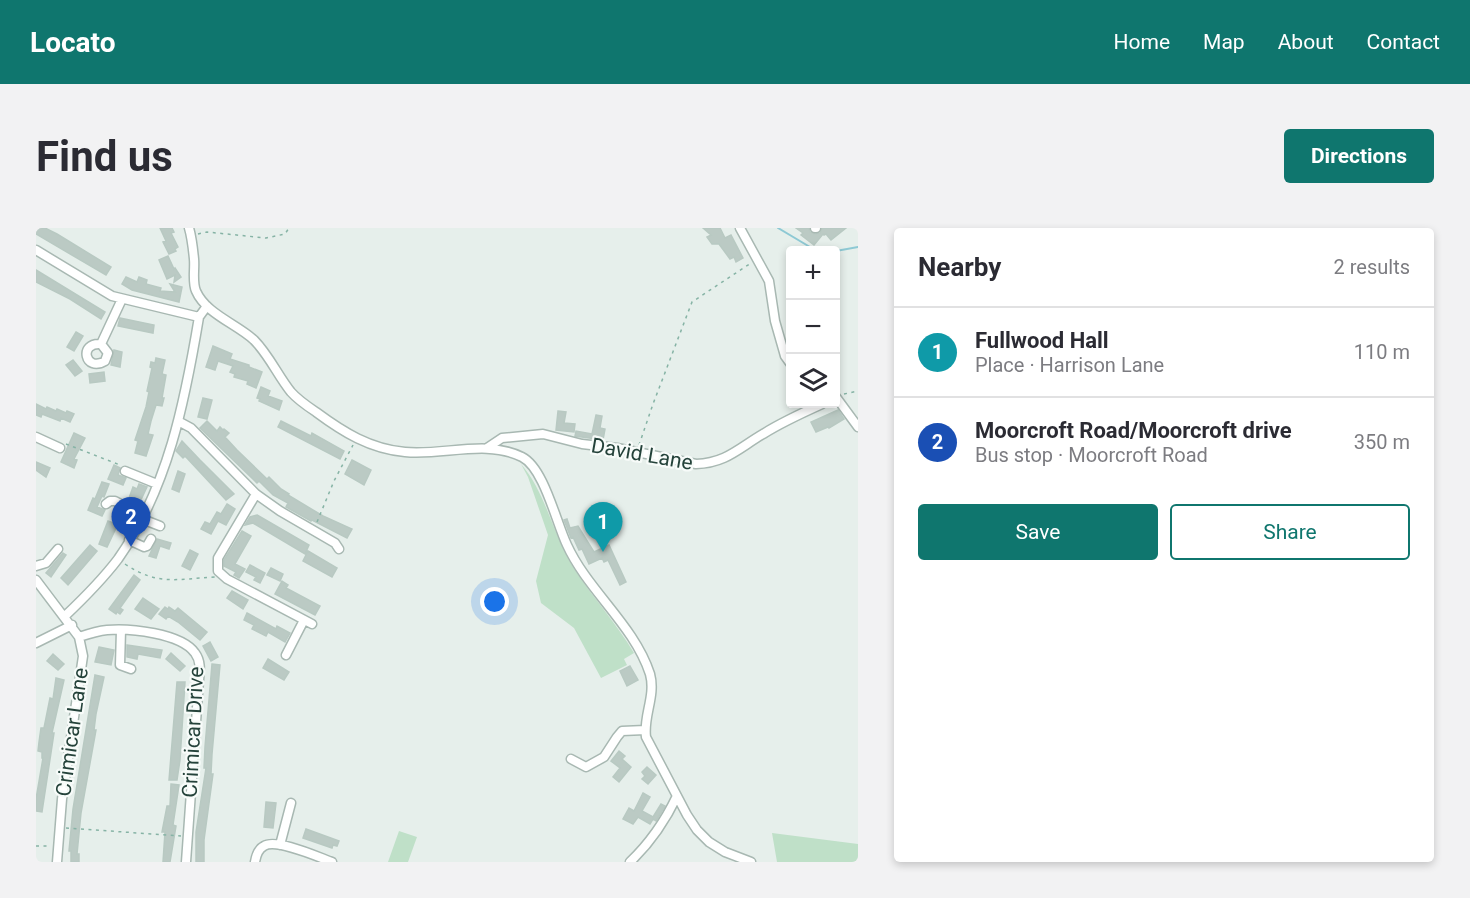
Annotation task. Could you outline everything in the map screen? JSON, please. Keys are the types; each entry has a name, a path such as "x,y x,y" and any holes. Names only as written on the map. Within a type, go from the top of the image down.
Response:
{"street":[{"path":"740,228 769,281 775,321 786,357"},
{"path":"191,229 194,285 198,295 207,306 256,343 293,394 324,418 372,446 407,453 487,448 522,457 531,464 539,476 570,552 643,659 650,676 652,689 645,730 649,743 687,816 710,842 725,852 751,862"},
{"path":"36,250 112,296 199,317"},
{"path":"101,344 122,299"},
{"path":"65,616 86,596 117,559 142,517 157,484 178,421 199,317 207,306"},
{"path":"840,402 858,427"},
{"name":"David Lane","path":"487,448 501,438 543,434 593,446 696,464 719,462 763,434 814,408"},
{"path":"178,421 191,428 256,494 335,543 339,549"},
{"path":"36,436 60,448"},
{"path":"127,470 157,484"},
{"path":"256,494 218,558 218,571 221,576 308,622 286,655"},
{"path":"105,504 114,501 160,525"},
{"path":"129,540 144,547 151,539"},
{"path":"36,566 46,563 58,549"},
{"name":"Crimicar Lane","path":"36,580 79,637 83,664 59,828 57,862"},
{"path":"36,643 72,625"},
{"name":"Crimicar Drive","path":"79,637 104,630 121,630 179,640 194,651 198,659 200,680 186,862"},
{"path":"121,630 120,665 131,669"},
{"path":"571,759 586,767 604,757 616,736 622,731 645,730"},
{"path":"630,862 651,839 677,796"},
{"path":"280,845 291,803"},
{"path":"668,814 687,816"},
{"path":"255,862 259,851 263,846 269,844 280,845 332,862"}],"path":[{"path":"205,228 206,232 266,238 285,234 289,228"},
{"path":"637,452 692,302 757,259"},
{"path":"840,396 858,391"},
{"path":"313,531 334,481 357,439"},
{"path":"60,448 63,443 127,470"},
{"path":"117,559 138,573 163,580 221,576"},
{"path":"59,828 187,836"},
{"path":"36,846 57,846"}],"green space":[{"path":"521,464 544,502 567,557 634,653 624,659 627,665 601,678 574,628 541,603 536,581 548,535 528,477"},
{"path":"399,831 417,837 408,862 388,862"},
{"path":"772,833 858,844 858,862 777,862"}],"building":[{"path":"36,228 45,228 57,234 111,267 106,275 36,234"},
{"path":"160,228 172,228 174,232 171,233 178,247 176,251 169,254"},
{"path":"703,228 720,228 725,238 731,235 743,258 736,262 734,257 730,259 719,244 712,244 707,237 711,235"},
{"path":"796,228 809,228 810,232 815,234 820,233 822,228 846,228 831,240 823,234 814,245"},
{"path":"168,256 181,277 174,282 175,275 167,279 159,260"},
{"path":"36,270 105,312 101,319 70,299 36,282"},
{"path":"126,277 137,282 139,277 147,280 146,284 161,288 160,291 175,292 170,284 182,287 179,302 132,290 122,284"},
{"path":"120,318 154,325 153,333 118,326"},
{"path":"76,332 83,336 74,351 67,347"},
{"path":"213,346 232,354 230,359 262,372 256,388 247,384 248,381 234,377 235,374 230,372 233,366 218,361 215,370 206,367"},
{"path":"114,350 122,352 120,367 111,365"},
{"path":"156,358 165,360 162,374 166,375 162,398 164,398 162,406 156,405 151,421 148,434 153,435 146,456 135,453 138,441 135,440 146,407 151,362 155,363"},
{"path":"73,360 82,371 75,376 66,365"},
{"path":"104,372 105,381 90,383 89,374"},
{"path":"261,387 270,391 268,396 282,401 279,410 259,401 260,399 257,398"},
{"path":"203,398 212,400 207,419 198,417"},
{"path":"36,404 46,409 47,407 74,414 70,422 42,414 41,417 36,415"},
{"path":"838,410 844,419 829,428 816,432 811,422"},
{"path":"558,411 566,412 564,423 575,424 574,432 556,430"},
{"path":"596,415 602,416 600,428 605,429 603,440 575,436 576,431 592,434"},
{"path":"207,421 217,431 220,427 229,433 225,437 237,450 267,479 269,477 288,495 323,516 352,529 347,538 286,507 288,503 273,495 259,481 257,483 200,428"},
{"path":"281,421 311,436 312,433 344,451 340,459 278,427"},
{"path":"74,433 85,438 74,459 77,460 74,468 61,462"},
{"path":"182,441 234,494 226,500 185,456 183,458 176,451"},
{"path":"352,460 371,470 364,485 345,474"},
{"path":"36,462 50,468 46,477 36,470"},
{"path":"114,465 120,468 118,475 126,478 123,485 108,479"},
{"path":"178,471 185,474 179,492 172,489"},
{"path":"102,482 109,484 97,507 105,510 102,516 88,510"},
{"path":"139,484 147,487 138,506 128,501 133,487 137,489"},
{"path":"227,504 235,509 226,525 218,521 211,534 201,529 205,522 210,524 217,512 221,514"},
{"path":"122,512 131,517 127,531 117,526 107,547 99,544 108,521 116,524"},
{"path":"257,515 309,545 305,554 253,523 245,525 250,517"},
{"path":"567,519 570,528 578,526 594,552 609,545 626,582 620,585 608,560 604,562 602,558 589,564 582,549 579,550 573,537 571,538 564,520"},
{"path":"242,531 251,536 235,564 245,569 239,578 234,575 236,572 224,566 224,560"},
{"path":"157,539 171,543 169,549 160,546 156,558 149,556"},
{"path":"90,545 97,551 68,585 61,578"},
{"path":"190,550 198,554 190,570 182,566"},
{"path":"308,551 337,568 332,577 303,561"},
{"path":"63,553 66,555 51,577 46,573"},
{"path":"250,565 265,573 260,583 254,580 256,577 246,572"},
{"path":"271,568 283,574 280,581 267,575"},
{"path":"134,575 140,580 120,608 123,610 120,614 117,612 116,614 109,609"},
{"path":"282,581 288,585 286,588 320,606 315,615 275,594"},
{"path":"232,591 248,600 243,609 227,598"},
{"path":"143,598 159,609 151,619 135,609"},
{"path":"165,607 175,611 178,608 207,632 200,640 178,622 168,616 166,619 159,614"},
{"path":"247,613 276,629 277,626 290,633 285,642 268,632 266,636 252,629 254,625 244,620"},
{"path":"210,642 218,657 211,661 203,646"},
{"path":"127,645 162,650 160,658 138,654 137,659 127,657"},
{"path":"99,647 114,650 111,665 95,662"},
{"path":"171,653 185,666 180,671 166,659"},
{"path":"53,654 64,664 58,670 47,661"},
{"path":"268,659 289,672 284,680 263,668"},
{"path":"212,664 220,665 212,754 211,774 213,774 204,840 204,862 196,862 196,832 206,768 204,768 205,747"},
{"path":"630,666 638,680 627,686 620,671"},
{"path":"95,675 104,677 81,813 77,854 79,854 79,862 71,862 71,851 69,851 73,809"},
{"path":"56,678 64,680 52,733 54,733 42,812 36,811 43,758 42,752 38,751 41,728 44,728 50,698 53,699"},
{"path":"177,682 185,682 180,760 177,780 169,780"},
{"path":"619,751 625,756 622,759 631,767 619,782 613,777 620,768 611,761"},
{"path":"647,767 656,775 648,784 642,779 645,776 642,772"},
{"path":"171,784 179,785 173,825 176,826 170,862 163,862 165,832 162,832 167,806 170,806"},
{"path":"643,793 650,797 642,811 653,817 661,804 665,806 656,821 653,819 650,824 638,817 633,824 623,819 629,808 634,811"},
{"path":"266,802 276,803 273,828 264,827"},
{"path":"306,829 339,841 337,846 333,845 332,848 303,838"}],"waterway":[{"path":"778,228 808,246"},
{"path":"840,250 858,247"}],"place":[{"name":"Moorcroft Road/Moorcroft drive","path":"131,547"},
{"name":"Fullwood Hall","path":"603,552"}]}
